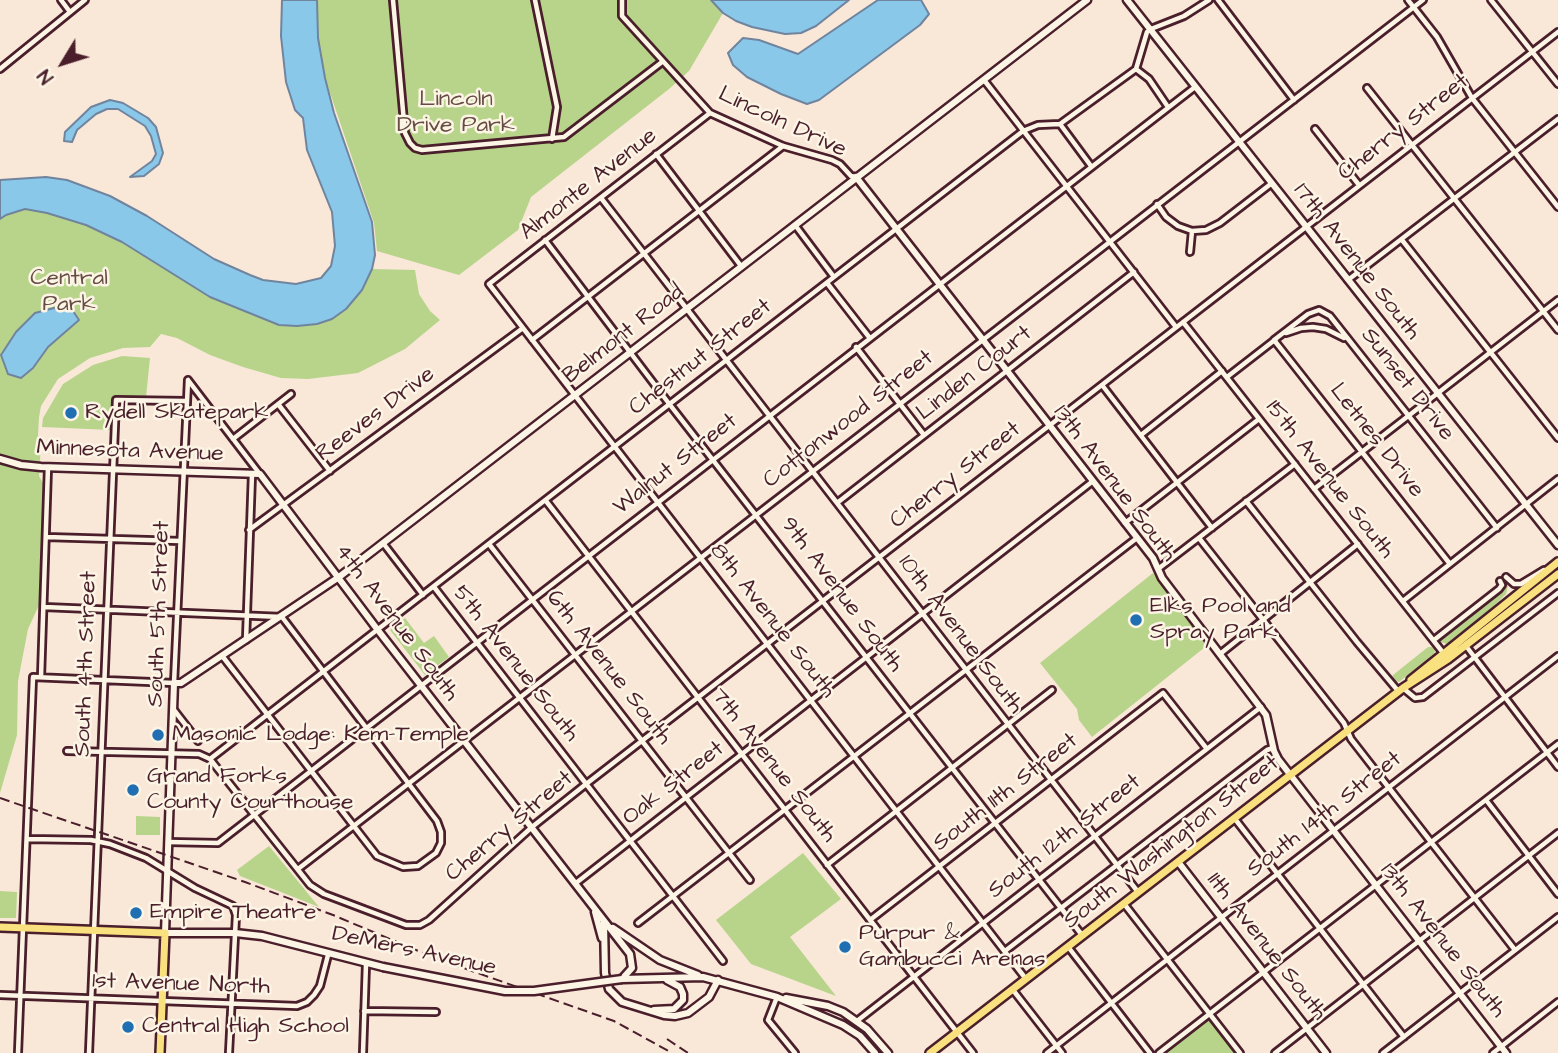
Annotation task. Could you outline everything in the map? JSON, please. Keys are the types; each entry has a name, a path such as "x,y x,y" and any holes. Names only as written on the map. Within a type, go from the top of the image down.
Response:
{"main road":[{"name":"South Washington Street","path":"930,1053 1348,732 1443,652 1558,562"},
{"name":"South Washington Street","path":"1401,690 1466,646 1558,574"},
{"name":"DeMers Avenue","path":"0,927 165,933"},
{"path":"160,1053 165,933"}],"street":[{"path":"61,0 71,12"},
{"path":"0,69 85,0"},
{"path":"393,0 405,133 415,148 564,137 662,62"},
{"path":"535,0 557,107 552,139"},
{"name":"Lincoln Drive","path":"622,0 620,13 710,113 783,146 832,160 856,177"},
{"name":"Belmont Road","path":"174,683 181,683 223,657 339,577 1087,0"},
{"name":"17th Avenue South","path":"1127,0 1558,545"},
{"path":"1168,107 1149,79 1136,69 1147,33 1184,16 1209,0"},
{"path":"1218,0 1294,100"},
{"path":"1408,0 1437,37 1472,98 1558,207"},
{"name":"Cottonwood Street","path":"298,869 1423,0"},
{"path":"1491,0 1558,84"},
{"name":"Cherry Street","path":"298,869 310,885 324,894 406,925 414,926 429,920 532,827 586,784 1558,32"},
{"name":"Chestnut Street","path":"210,759 1023,131 1038,125 1060,124 1136,69"},
{"path":"983,79 1176,327"},
{"name":"Walnut Street","path":"168,842 218,843 310,769 1196,86"},
{"path":"1367,88 1558,330"},
{"name":"Almonte Avenue","path":"489,284 710,113"},
{"path":"1348,280 1558,119"},
{"path":"1060,124 1091,166"},
{"path":"1315,129 1359,185"},
{"path":"532,340 783,146"},
{"path":"656,155 741,266"},
{"name":"13th Avenue South","path":"856,177 1156,562 1162,579 1261,707 1268,719 1273,748 1290,776 1506,1053"},
{"path":"1157,204 1166,217 1178,226 1192,231 1206,230 1220,223 1272,183"},
{"name":"10th Avenue South","path":"601,198 1139,894"},
{"path":"794,225 834,277"},
{"path":"1190,252 1192,231"},
{"name":"9th Avenue South","path":"545,240 1083,937"},
{"path":"1402,240 1558,438"},
{"name":"Linden Court","path":"837,503 1134,272"},
{"path":"827,283 869,337"},
{"name":"8th Avenue South","path":"489,284 1027,980"},
{"path":"1314,489 1558,300"},
{"name":"Sunset Drive","path":"1274,340 1308,314 1319,310 1330,316 1497,528"},
{"name":"15th Avenue South","path":"1183,321 1448,659"},
{"path":"1227,377 1274,340 1301,328 1313,327 1338,333 1352,344"},
{"name":"Reeves Drive","path":"249,530 523,328"},
{"name":"Letnes Drive","path":"1274,340 1450,564"},
{"path":"856,347 924,435"},
{"path":"1141,435 1223,371"},
{"name":"South 5th Street","path":"165,933 182,471 188,380"},
{"name":"4th Avenue South","path":"188,380 377,629 630,954 632,968 622,979"},
{"path":"1102,385 1212,528"},
{"path":"233,439 291,394"},
{"name":"South 4th Street","path":"89,1053 116,400 185,401"},
{"path":"278,404 330,471"},
{"path":"1125,523 1259,419"},
{"name":"Minnesota Avenue","path":"0,458 20,465 48,467 260,474"},
{"path":"1158,569 1295,464"},
{"path":"41,677 48,467"},
{"path":"246,641 251,474"},
{"path":"1403,601 1558,479"},
{"name":"Oak Street","path":"576,883 1093,481"},
{"name":"7th Avenue South","path":"546,501 973,1053"},
{"path":"1246,501 1309,582 1401,690 1420,699 1558,593"},
{"path":"46,537 180,541"},
{"path":"638,923 1137,538"},
{"path":"1199,538 1345,723 1348,732 1388,787 1515,950"},
{"path":"383,543 424,595"},
{"name":"6th Avenue South","path":"489,544 750,880"},
{"path":"1220,654 1358,544"},
{"path":"1506,577 1514,584 1521,584 1548,569"},
{"path":"1434,640 1499,589 1502,585 1500,581"},
{"name":"5th Avenue South","path":"435,587 723,961"},
{"path":"44,607 282,617 437,821 441,843 429,860 418,866 403,867 377,856 223,657"},
{"path":"1466,646 1558,766"},
{"name":"South 14th Street","path":"1047,1053 1558,656"},
{"path":"18,1053 33,677 174,683"},
{"path":"827,865 1052,690"},
{"name":"South 11th Street","path":"870,920 1163,693 1207,749"},
{"name":"South 12th Street","path":"857,1021 1261,707"},
{"path":"173,709 198,741"},
{"path":"1160,1053 1558,744"},
{"path":"1005,951 1273,748"},
{"path":"67,751 199,754 210,759 298,869"},
{"path":"1486,800 1558,894"},
{"path":"1236,819 1404,1037"},
{"path":"1275,1053 1558,833"},
{"path":"27,839 97,841 131,851 195,888 233,906 236,915 229,1053"},
{"name":"11th Avenue South","path":"1179,863 1326,1053"},
{"path":"593,905 604,954"},
{"path":"1125,905 1240,1053"},
{"path":"1383,1053 1558,917"},
{"path":"604,920 605,973 609,989 622,1002 664,1016 675,1016 688,1013 709,997 718,980"},
{"path":"604,920 660,960 703,977"},
{"name":"DeMers Avenue","path":"165,933 235,933 262,936 366,964 505,991 534,991 622,979 703,977 777,997 824,1016 851,1029 875,1053"},
{"path":"1069,948 1150,1053"},
{"name":"1st Avenue North","path":"0,995 297,1006 307,1002 320,986 328,955"},
{"path":"363,1053 366,964"},
{"path":"637,1008 667,1011 680,1005 684,994 680,987 669,980 658,978"},
{"path":"1013,990 1062,1053"},
{"path":"777,997 768,1020 795,1053"},
{"name":"DeMers Avenue","path":"777,997 828,1006 857,1021 888,1053"},
{"path":"1493,1053 1558,1002"},
{"path":"824,1016 828,1006"},
{"path":"364,1011 436,1012"}],"green space":[{"name":"Lincoln Drive Park","path":"317,0 711,0 723,13 689,71 531,197 518,230 459,275 377,251 374,223 325,78 318,38"},
{"name":"Central Park","path":"25,209 86,225 122,242 210,297 279,325 317,324 332,319 346,309 362,290 372,269 415,270 419,294 430,311 440,320 405,349 358,373 308,379 281,378 210,355 177,338 161,334 150,347 123,348 90,358 58,379 41,406 39,417 39,476 43,483 39,605 28,629 18,681 17,735 0,793 0,219"},
{"path":"122,356 150,358 146,397 112,397 111,430 42,427 43,418 63,384 93,365"},
{"path":"1153,573 1209,644 1092,737 1079,720 1077,709 1040,663"},
{"path":"1504,582 1508,586 1506,594 1485,615 1447,644 1440,642 1441,637 1503,589"},
{"path":"405,618 424,643 434,636 449,657 425,675 390,630"},
{"path":"1428,647 1435,650 1434,654 1399,682 1392,680 1393,675"},
{"path":"136,816 160,817 160,835 136,835"},
{"path":"269,846 319,907 240,876 237,870"},
{"path":"803,853 841,899 790,937 836,996 751,964 716,920"},
{"path":"0,891 17,892 16,918 0,918"},
{"path":"1210,1019 1236,1053 1166,1053"}],"water":[{"path":"282,0 317,0 318,38 325,78 334,113 372,222 375,255 372,269 362,290 346,309 332,319 317,324 279,325 210,297 122,242 86,225 25,209 0,219 0,180 46,177 67,180 110,196 214,259 250,275 263,280 296,284 321,278 331,266 335,246 332,212 307,150 303,118 295,110 286,82 281,36"},
{"path":"711,0 849,0 816,26 801,33 785,34 736,21 723,13"},
{"path":"878,0 921,0 929,14 920,25 819,100 807,104 747,77 733,65 728,53 743,38 759,40 798,54"},
{"path":"110,100 123,103 148,118 156,127 163,153 159,164 144,176 130,177 152,161 156,154 151,136 145,126 118,109 107,109 96,114 77,130 72,142 64,141 65,132 91,107"},
{"path":"54,308 73,311 79,320 48,347 33,368 21,378 8,374 1,355 16,332 35,313"}],"railway":[{"path":"0,798 245,882 435,958 614,1021 672,1053"},
{"path":"667,1039 688,1053"}],"place":[{"name":"Rydell Skatepark","path":"71,413"},
{"name":"Elks Pool and Spray Park","path":"1136,620"},
{"name":"Masonic Lodge: Kem-Temple","path":"158,735"},
{"name":"Grand Forks County Courthouse","path":"133,790"},
{"name":"Empire Theatre","path":"136,913"},
{"name":"Purpur & Gambucci Arenas","path":"845,947"},
{"name":"Central High School","path":"128,1027"}]}
